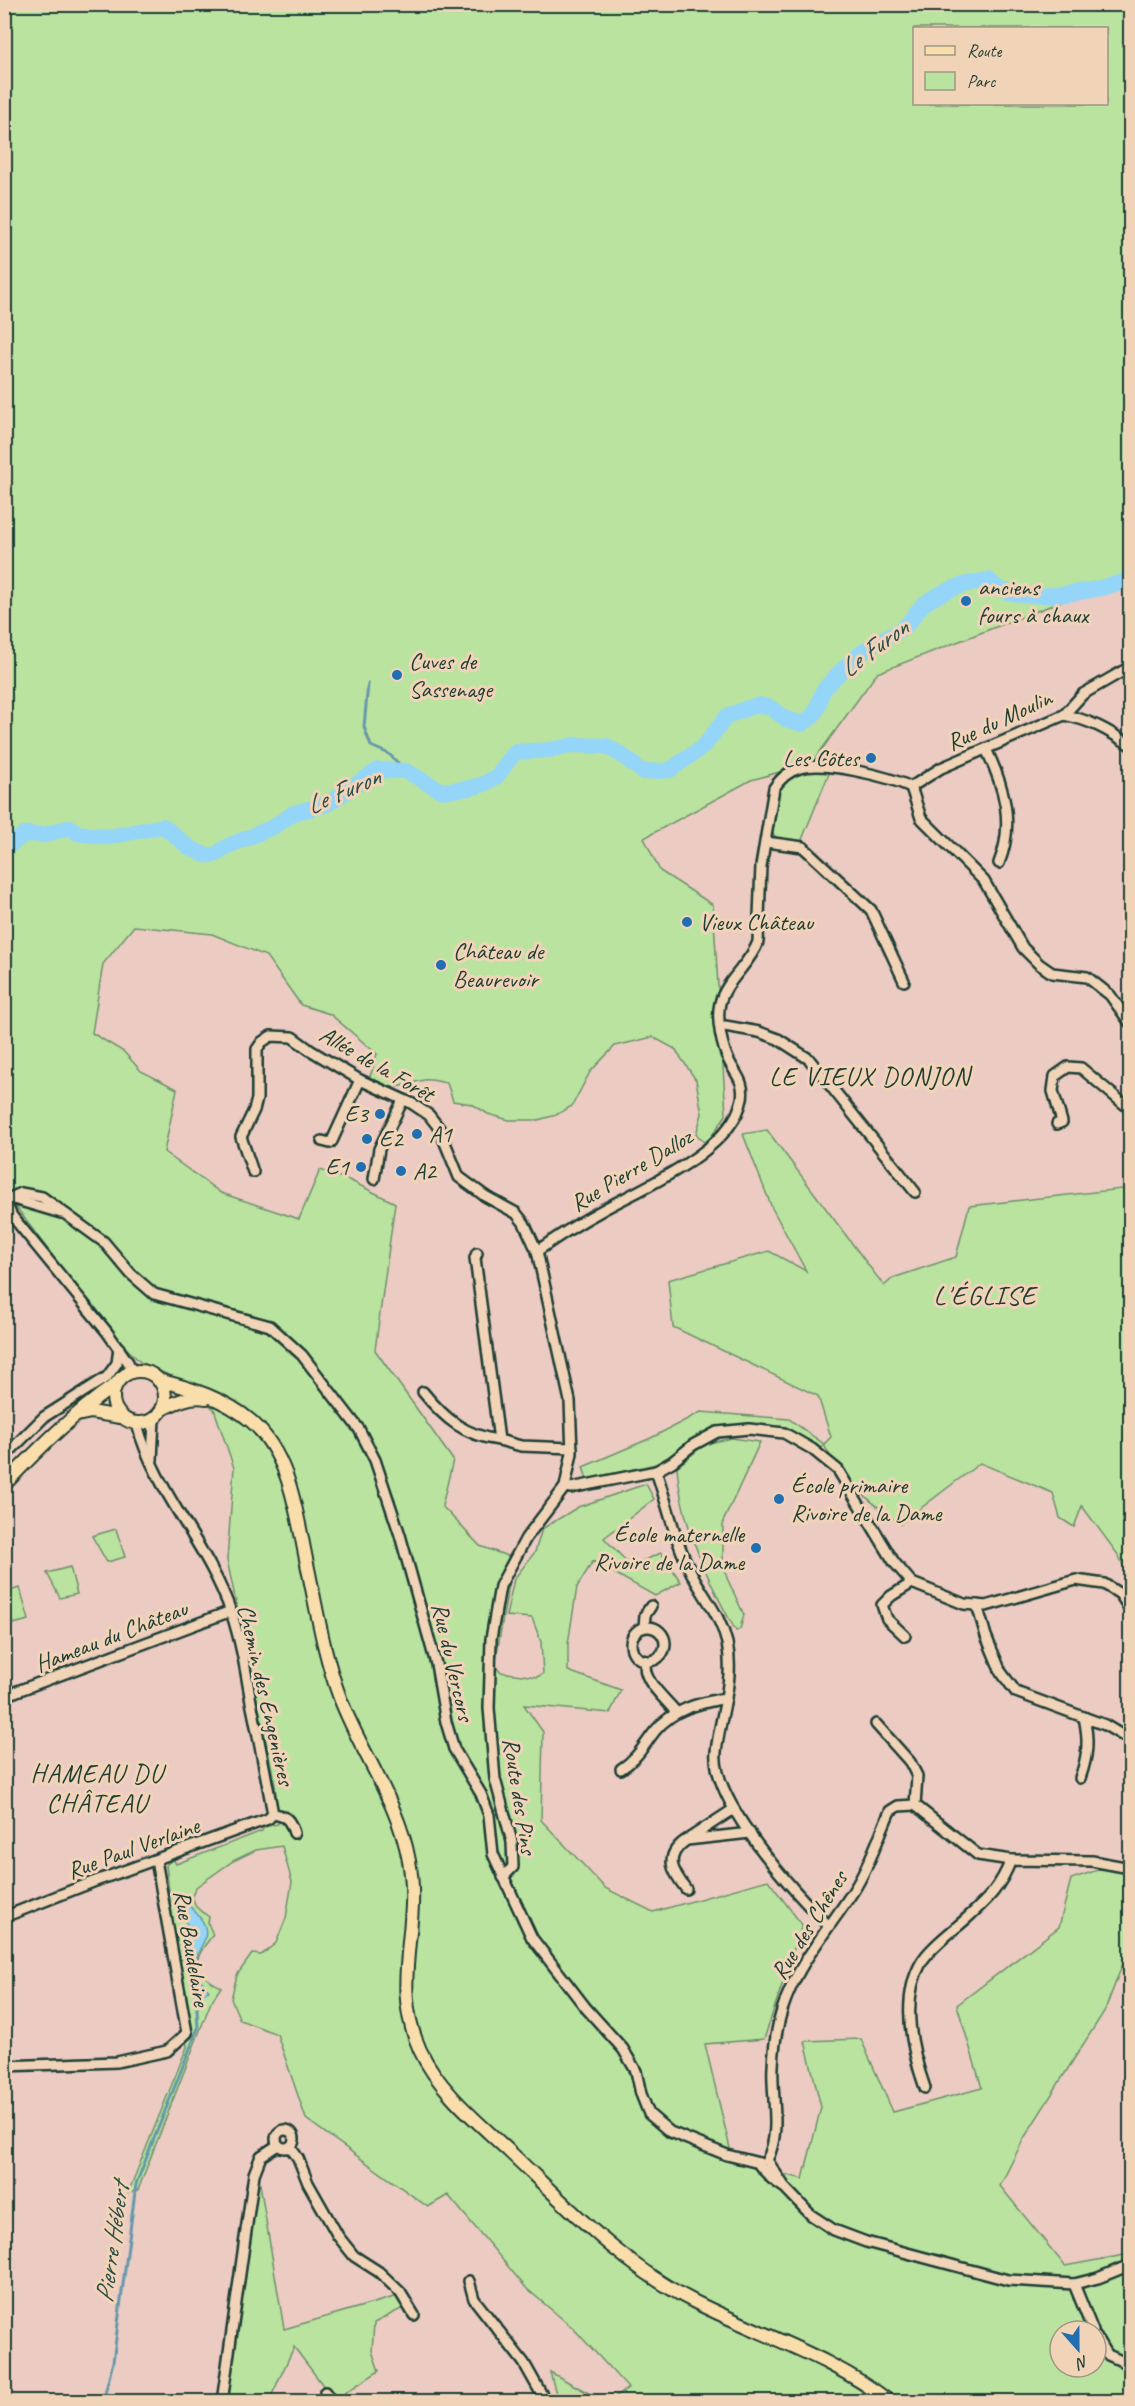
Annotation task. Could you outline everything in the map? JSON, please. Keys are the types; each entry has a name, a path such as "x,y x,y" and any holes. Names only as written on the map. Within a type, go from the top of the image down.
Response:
{"main road":[{"path":"4,1485 58,1429 89,1402 132,1372 141,1371 158,1380 218,1400 251,1422 265,1437 287,1476 325,1649 340,1699 402,1832 410,1862 412,1882 405,1984 407,2009 419,2049 432,2071 476,2119 596,2233 642,2271 693,2301 838,2369 870,2386 890,2402"},
{"path":"158,1380 164,1389 165,1399 158,1414"},
{"path":"115,1385 112,1396 114,1407 120,1417"},
{"path":"76,1415 91,1412 120,1417 137,1424 176,1402 198,1396 218,1400"}],"street":[{"name":"Rue du Moulin","path":"911,787 941,768 1064,715 1083,694 1131,667"},
{"path":"1064,715 1082,718 1100,725 1131,745"},
{"path":"986,749 1006,799 1005,847 999,863"},
{"name":"Rue Pierre Dalloz","path":"537,1251 599,1212 689,1162 717,1140 736,1115 743,1097 741,1082 729,1063 718,1014 723,994 754,952 758,942 761,866 774,788 781,779 800,768 812,767 877,774 911,787"},
{"path":"911,787 921,818 984,881 1023,948 1052,973 1087,977 1110,994 1131,1023"},
{"path":"766,842 803,847 871,910 904,981"},
{"path":"721,1027 759,1032 778,1039 809,1059 915,1192"},
{"name":"Allée de la Forêt","path":"253,1172 242,1144 242,1133 257,1099 257,1049 271,1036 292,1037 360,1080 423,1110 435,1120 459,1177 485,1196 516,1213 522,1219 537,1251"},
{"path":"1057,1124 1062,1122 1053,1091 1055,1076 1068,1067 1081,1068 1131,1108"},
{"path":"322,1141 330,1143 333,1141 360,1080"},
{"path":"374,1179 380,1149 403,1100"},
{"path":"7,1202 12,1216 119,1348 132,1372"},
{"name":"Rue du Vercors","path":"7,1202 63,1214 105,1242 131,1274 154,1294 270,1326 302,1355 359,1430 375,1460 400,1535 436,1664 446,1722 454,1749 485,1804 489,1815 493,1854 532,1938 586,2008 623,2049 636,2071 641,2094 649,2114 670,2132 727,2156 764,2163"},
{"path":"537,1251 570,1401 572,1448 565,1487 571,1488 656,1471 672,1462 693,1445 717,1432 749,1429 784,1433 812,1449 838,1470 894,1562 912,1583 964,1604 986,1606 1076,1580 1104,1584 1120,1594 1131,1609"},
{"path":"477,1252 500,1440"},
{"path":"4,1457 44,1417 107,1377 117,1363 119,1348"},
{"path":"423,1392 445,1415 476,1436 521,1446 572,1448"},
{"name":"Chemin des Engenières","path":"152,1462 158,1414"},
{"name":"Chemin des Engenières","path":"137,1424 171,1501 203,1550 231,1611 246,1671 273,1814 286,1817 294,1833"},
{"path":"656,1471 691,1574 716,1611 724,1631 729,1677 716,1753 716,1768 734,1809 766,1856 810,1908 828,1925"},
{"name":"Route des Pins","path":"503,1877 513,1867 512,1842 495,1779 489,1708 491,1639 500,1586 526,1538 565,1487"},
{"path":"905,1636 886,1619 882,1605 891,1596 912,1583"},
{"path":"644,1627 645,1615 651,1605"},
{"path":"977,1605 986,1636 1001,1672 1016,1692 1105,1725 1131,1740"},
{"name":"Hameau du Château","path":"4,1696 231,1611"},
{"path":"644,1627 657,1629 665,1639 663,1652 658,1658 646,1661 634,1654 631,1641 638,1630 644,1627"},
{"path":"646,1661 643,1669 646,1676 676,1712"},
{"path":"621,1769 633,1762 656,1730 676,1712 707,1701 726,1698"},
{"path":"1080,1778 1088,1757 1088,1735 1084,1717"},
{"path":"876,1724 910,1762 917,1776 915,1805 978,1855 1011,1860 1092,1861 1131,1868"},
{"name":"Rue des Chênes","path":"764,2163 775,2128 772,2066 779,2022 786,1999 796,1977 828,1925 866,1871 890,1811 898,1806 915,1805"},
{"path":"686,1890 674,1873 672,1854 678,1846 734,1809"},
{"name":"Rue Paul Verlaine","path":"4,1917 93,1882 268,1819 273,1814"},
{"path":"685,1841 750,1833"},
{"name":"Rue Baudelaire","path":"4,2066 117,2062 167,2051 187,2033 156,1860"},
{"path":"925,2088 914,2059 911,2023 911,1989 921,1962 995,1892 1011,1860"},
{"path":"288,2130 294,2142 290,2147 284,2148 278,2145 278,2134 288,2130"},
{"path":"222,2402 254,2174 261,2156 278,2145"},
{"path":"290,2147 298,2158 308,2183 338,2236 354,2256 379,2272 400,2292 414,2315"},
{"path":"764,2163 811,2215 834,2230 866,2242 1008,2280 1074,2284 1098,2278 1131,2265"},
{"path":"469,2281 474,2299 524,2363 546,2402"},
{"path":"1074,2284 1087,2319"},
{"path":"1108,2355 1131,2365"},
{"path":"325,2392 332,2402"}],"green space":[{"path":"4,5 1130,5 1130,575 877,673 812,763 751,780 644,838 660,871 713,905 726,1115 706,1144 696,1134 702,1114 696,1080 675,1049 653,1037 615,1046 590,1072 572,1106 556,1115 538,1120 509,1120 488,1114 472,1104 453,1101 447,1083 427,1080 391,1087 370,1077 377,1054 330,1014 301,1005 266,956 212,934 134,926 103,964 92,1033 124,1052 141,1071 177,1089 164,1152 221,1193 299,1219 320,1170 351,1181 395,1203 375,1350 453,1460 442,1506 480,1546 513,1558 495,1665 500,1672 537,1677 543,1674 541,1642 532,1618 506,1616 514,1579 535,1552 542,1529 578,1507 646,1484 654,1499 604,1538 631,1566 661,1553 681,1582 655,1596 593,1561 577,1587 568,1644 568,1671 621,1690 610,1713 524,1705 543,1732 541,1820 605,1888 653,1912 768,1880 802,1925 764,2039 705,2044 733,2161 803,2179 821,2107 805,2041 861,2039 893,2112 982,2088 957,2005 1059,1927 1071,1879 1130,1859 1130,1945 1105,2010 1024,2138 1000,2186 1065,2266 1130,2254 1130,2401 609,2401 628,2388 573,2328 527,2289 448,2195 428,2207 306,2119 277,2034 240,2020 231,1999 237,1975 252,1954 261,1955 276,1943 286,1918 292,1882 282,1846 256,1850 233,1861 196,1887 192,1896 196,1907 209,1917 208,1923 213,1935 201,1952 197,1965 204,1976 221,1987 211,2002 138,2190 128,2193 187,2047 166,1865 173,1859 176,1864 262,1831 264,1827 278,1824 275,1784 227,1560 234,1468 214,1409 175,1378 140,1362 104,1325 5,1192"},
{"path":"809,769 830,771 801,842 777,839 772,832 774,803 778,788 787,778"},
{"path":"767,1130 884,1286 893,1278 956,1257 969,1206 1130,1188 1130,1582 1119,1556 1082,1506 1074,1527 1060,1518 1053,1493 980,1463 900,1524 847,1479 824,1445 820,1449 785,1430 712,1431 656,1464 587,1479 583,1467 651,1438 701,1412 789,1419 824,1444 831,1437 818,1396 673,1327 668,1280 769,1251 806,1271 772,1208 743,1134"},
{"path":"732,1438 760,1442 723,1522 723,1558 727,1578 744,1615 740,1629 736,1631 706,1573 690,1531 677,1467 705,1444"},
{"path":"116,1529 125,1557 107,1562 92,1536"},
{"path":"70,1567 77,1594 60,1598 47,1573"},
{"path":"20,1588 29,1620 13,1624 5,1606 5,1592"},
{"path":"259,2178 284,2329 398,2296 405,2307 374,2323 372,2351 379,2371 334,2400 294,2347 269,2401 225,2402"},
{"path":"550,2372 603,2401 558,2401"}],"water":[{"path":"187,1904 205,1926 206,1934 195,1962 197,1974 209,1991 203,1994 196,1991 189,1968 185,1913"}],"waterway":[{"name":"Le Furon","path":"4,849 25,834 44,835 70,827 77,833 108,837 163,826 190,848 205,855 215,855 228,846 273,827 294,813 327,804 378,770 406,771 442,791 470,788 484,784 497,776 515,752 550,750 574,745 606,746 643,772 670,770 704,746 727,716 748,708 760,705 771,708 786,719 802,724 814,714 826,687 848,664 877,642 903,628 924,604 946,591 989,580 1004,591 1018,594 1067,594 1130,580"},
{"name":"Le Furon","path":"950,586 951,590"},
{"path":"368,684 364,727 371,746 389,754 406,771"},
{"name":"Pierre Hébert","path":"103,2402 113,2362 136,2184 198,2028 196,1991"}],"place":[{"name":"anciens fours à chaux","path":"966,601"},
{"name":"Cuves de Sassenage","path":"397,675"},
{"name":"Les Côtes","path":"871,758"},
{"name":"Vieux Château","path":"687,922"},
{"name":"Château de Beaurevoir","path":"441,965"},
{"name":"E3","path":"380,1114"},
{"name":"A1","path":"417,1134"},
{"name":"E2","path":"367,1139"},
{"name":"E1","path":"361,1167"},
{"name":"A2","path":"401,1171"},
{"name":"École primaire Rivoire de la Dame","path":"779,1499"},
{"name":"École maternelle Rivoire de la Dame","path":"756,1548"}],"district":[{"name":"LE VIEUX DONJON","path":"870,1076"},
{"name":"L'ÉGLISE","path":"985,1295"},
{"name":"HAMEAU DU CHÂTEAU","path":"97,1788"}]}
